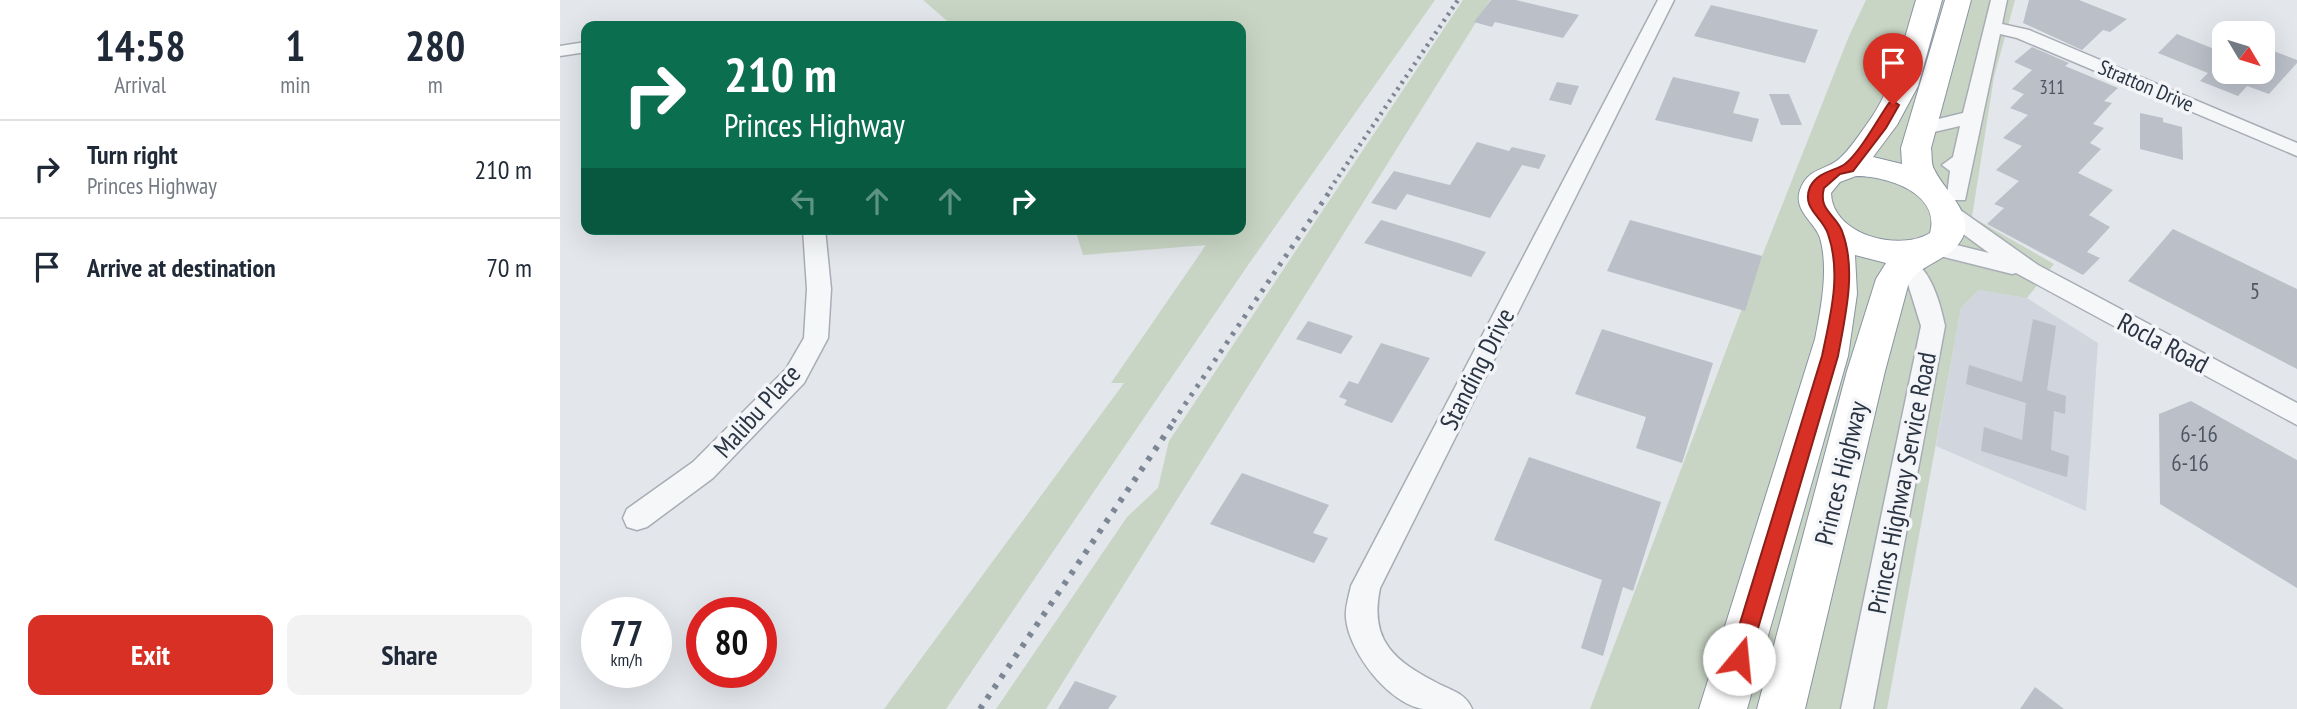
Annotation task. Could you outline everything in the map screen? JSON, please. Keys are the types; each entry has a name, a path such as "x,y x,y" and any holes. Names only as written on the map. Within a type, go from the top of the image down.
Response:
{"highway":[{"name":"Princes Highway","path":"1920,254 1878,251 1855,243 1835,231 1824,220 1817,208 1815,197 1817,187 1824,178 1849,168 1882,125 1904,86 1928,0"},
{"path":"1947,200 1918,169 1916,148 1958,0"},
{"path":"1849,168 1866,166 1894,171 1921,183 1947,200"},
{"name":"Princes Highway","path":"1781,709 1866,371 1893,279 1948,232 1950,222 1947,200"},
{"name":"Princes Highway","path":"1723,709 1830,356 1840,306 1841,265 1835,231"}],"street":[{"name":"Standing Drive","path":"1456,709 1399,680 1374,652 1361,618 1366,586 1666,0"},
{"path":"1947,200 1974,117 1999,0"},
{"name":"Stratton Drive","path":"1993,27 2023,34 2297,150"},
{"path":"560,51 581,48"},
{"path":"1921,129 1974,117"},
{"name":"Rocla Road","path":"1947,200 2030,271"},
{"name":"Malibu Place","path":"637,518 703,470 795,376 816,338 819,289 814,235"},
{"name":"Rocla Road","path":"1920,254 1989,259 2030,271 2297,415"},
{"name":"Princes Highway Service Road","path":"1857,709 1933,326 1929,307 1920,288 1920,254"},
{"path":"1805,709 1817,649 1815,573"}],"shaded area":[{"path":"1979,290 2027,298 2098,343 2086,511 1936,446 1961,308"}],"green space":[{"path":"923,0 1435,0 1248,265 946,709 884,709 1124,383 1111,383 1206,245 1083,255 1077,235 1246,235 1246,21 947,21"},
{"path":"1463,0 1490,0 1046,709 996,709 1127,517 1158,488 1169,441"},
{"path":"1866,0 2015,0 1994,77 1972,217 2054,264 2027,298 1979,290 1961,308 1887,709 1590,709 1762,256 1849,36"}],"building":[{"path":"1491,0 1516,0 1579,15 1563,38 1495,22 1492,27 1474,22"},
{"path":"2029,0 2079,0 2127,19 2110,32 2103,30 2082,50 2023,23"},
{"path":"1711,5 1818,30 1805,63 1694,36"},
{"path":"2177,34 2212,48 2212,84 2275,84 2275,52 2297,60 2297,63 2269,94 2247,86 2238,96 2200,81 2208,73 2158,53"},
{"path":"2032,47 2069,63 2065,66 2118,88 2104,101 2112,103 2093,124 2104,128 2090,143 2101,149 2078,173 2113,190 2089,215 2110,227 2087,252 2100,258 2083,275 1987,224 2004,208 1994,204 2019,181 1996,170 2022,146 2003,138 2028,115 2010,108 2024,94 2012,89 2032,70 2014,62"},
{"path":"1673,77 1740,92 1733,113 1759,119 1752,142 1655,120"},
{"path":"1557,82 1579,86 1571,105 1549,100"},
{"path":"1769,94 1789,94 1802,125 1781,125"},
{"path":"2140,113 2163,118 2163,122 2182,127 2183,160 2140,149"},
{"path":"1477,142 1509,151 1512,147 1546,155 1539,169 1522,165 1490,218 1407,194 1396,210 1371,203 1394,171 1450,185"},
{"path":"1381,220 1486,252 1471,277 1364,243"},
{"path":"1630,220 1762,256 1745,311 1607,271"},
{"path":"2173,229 2297,289 2297,369 2128,281"},
{"path":"2033,319 2056,326 2047,390 2066,396 2065,414 2054,411 2051,450 2069,456 2067,477 1981,451 1984,427 2022,440 2026,403 1966,384 1969,365 2022,382"},
{"path":"1308,321 1353,336 1341,354 1296,339"},
{"path":"1602,329 1713,363 1682,463 1636,448 1646,417 1575,394"},
{"path":"1381,343 1430,358 1392,423 1344,405 1347,400 1339,397 1349,381 1358,384"},
{"path":"2191,401 2297,460 2297,588 2160,504 2159,414"},
{"path":"1529,457 1661,502 1633,591 1623,587 1603,656 1581,648 1602,580 1494,540"},
{"path":"1242,473 1329,505 1313,533 1328,538 1314,563 1210,524"},
{"path":"1075,681 1117,696 1108,709 1058,709"},
{"path":"2035,687 2064,709 2020,709"}],"railway":[{"path":"1330,189 1458,0"},
{"path":"1173,422 1332,188"},
{"path":"980,709 1175,420"}],"route":[{"path":"1739,659 1830,356 1840,306 1841,265 1835,231 1817,208 1817,187 1835,171 1849,168 1882,125 1893,105"}]}
